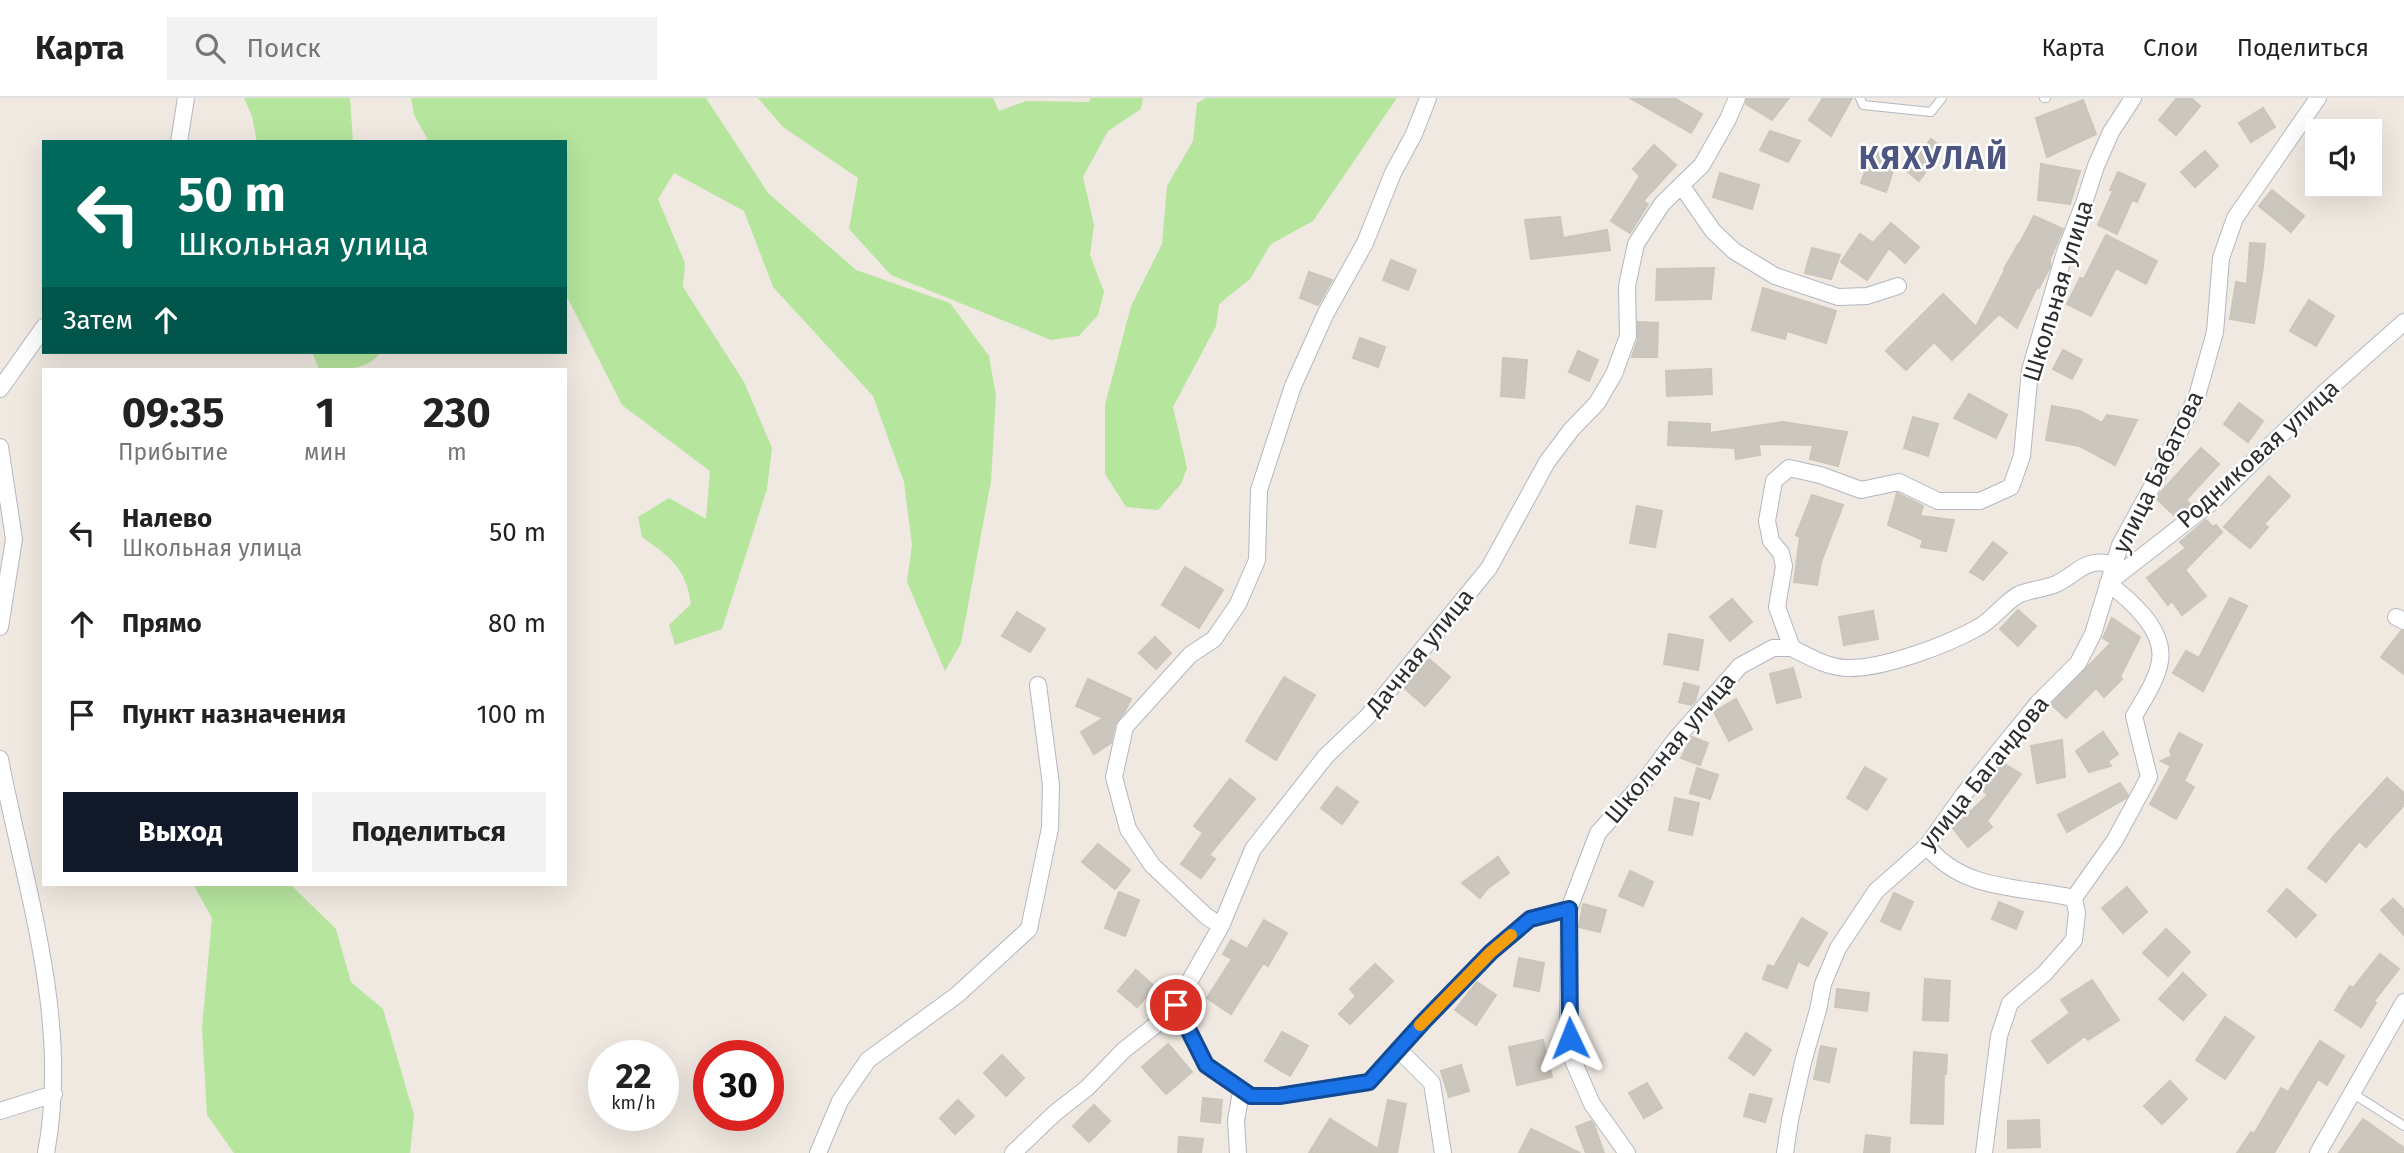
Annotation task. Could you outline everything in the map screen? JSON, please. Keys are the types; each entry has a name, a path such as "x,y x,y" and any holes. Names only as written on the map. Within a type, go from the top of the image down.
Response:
{"street":[{"path":"179,140 186,98"},
{"path":"1221,926 1206,916 1152,865 1128,829 1114,777 1125,727 1190,655 1214,639 1238,604 1257,560 1259,490 1293,386 1326,313 1365,243 1428,98"},
{"name":"Дачная улица","path":"1013,1153 1176,1005 1221,926 1253,849 1326,756 1367,717 1489,568 1547,462 1571,430 1597,403 1614,374 1628,336 1627,286 1636,244 1662,204 1702,165 1737,98"},
{"name":"Школьная улица","path":"1569,909 1598,833 1646,779 1675,740 1740,666 1773,648 1793,648 1777,607 1784,566 1781,553 1771,541 1767,521 1773,481 1789,468 1820,475 1861,490 1899,482 1938,501 1980,501 2011,487 2022,456 2030,370 2065,252 2111,132 2133,98"},
{"name":"улица Бабатова","path":"2108,583 2120,545 2154,484 2197,396 2215,332 2221,258 2235,218 2318,98"},
{"path":"1681,185 1713,231 1734,251 1774,276 1838,297 1867,296 1898,286"},
{"name":"Родниковая улица","path":"2108,583 2212,502 2315,402 2404,322"},
{"path":"0,389 42,330"},
{"path":"0,447 14,539 0,627"},
{"path":"1793,648 1819,663 1847,668 1880,664 1923,651 1980,627 2019,594 2056,584 2077,569 2098,561 2114,564"},
{"path":"1984,1153 1999,1036 2010,1003 2044,974 2074,940 2077,913 2074,898 2115,840 2149,777 2134,716 2152,684 2161,660 2155,631 2134,604 2108,583"},
{"name":"улица Багандова","path":"1786,1153 1790,1120 1803,1062 1823,984 1838,948 1876,891 1927,846 1964,793 2038,703 2078,663 2093,634 2108,583"},
{"path":"818,1153 840,1101 868,1060 957,995 1029,929 1050,828 1051,785 1038,685"},
{"path":"0,759 29,884 53,1042 54,1094 46,1153"},
{"path":"1927,846 1940,862 1985,884 2031,889 2074,898"},
{"path":"1176,1005 1206,1065 1251,1096 1279,1096 1369,1082 1491,952 1530,919 1569,909 1568,1018 1572,1058 1592,1104 1627,1153"},
{"path":"2318,1153 2404,1002"},
{"path":"1398,1049 1432,1083 1443,1153"},
{"path":"1238,1153 1236,1121 1241,1091"},
{"path":"0,1111 54,1094"}],"lane":[{"path":"1860,98 1863,104 1931,112 1942,98"},
{"path":"2352,1093 2404,1125"}],"green space":[{"path":"244,98 350,98 353,140 257,140 252,116"},
{"path":"411,98 706,98 768,193 856,270 950,303 989,356 996,396 991,481 961,643 945,671 907,582 912,545 904,482 873,396 773,287 744,211 674,173 658,199 685,263 683,287 744,382 772,448 767,489 722,629 675,645 669,625 691,604 689,592 675,564 642,537 638,517 669,498 706,519 710,471 622,405 567,297 567,140 428,140 414,115"},
{"path":"758,98 993,98 999,111 1026,101 1089,102 1091,98 1143,98 1141,109 1108,131 1083,177 1094,225 1090,255 1104,292 1098,315 1079,336 1051,340 891,275 849,229 858,178 783,127"},
{"path":"1206,98 1397,98 1313,221 1271,244 1250,279 1219,304 1216,326 1173,407 1187,468 1181,484 1158,510 1126,507 1105,474 1105,405 1131,306 1162,244 1167,186 1193,141 1197,103"},
{"path":"313,354 379,354 368,363 353,368 319,368"},
{"path":"194,886 292,886 336,929 351,982 383,1009 414,1115 410,1153 234,1153 207,1115 202,1028 212,918"}],"building":[{"path":"1630,98 1674,98 1702,114 1691,133"},
{"path":"1747,98 1789,98 1772,120 1746,104"},
{"path":"1823,98 1852,98 1831,136 1809,120"},
{"path":"2177,98 2191,98 2200,106 2176,135 2159,120"},
{"path":"2083,100 2096,134 2047,157 2036,118"},
{"path":"2263,108 2275,127 2251,142 2239,123"},
{"path":"1770,131 1800,141 1788,162 1760,150"},
{"path":"1931,139 1943,148 1919,181 1907,171"},
{"path":"1654,145 1676,165 1643,201 1648,204 1630,233 1611,221 1640,176 1633,169"},
{"path":"1873,150 1897,159 1886,192 1861,183"},
{"path":"2205,151 2218,166 2195,187 2181,172"},
{"path":"2041,164 2080,171 2070,204 2038,200"},
{"path":"2118,172 2145,184 2137,202 2132,200 2117,234 2098,225"},
{"path":"1720,173 1759,185 1752,209 1713,197"},
{"path":"2272,190 2304,216 2291,232 2259,206"},
{"path":"2034,216 2063,229 2050,259 2050,267 2017,328 1999,314 1952,360 1934,342 1906,370 1886,351 1943,294 1976,327"},
{"path":"1560,217 1563,238 1607,230 1610,250 1531,259 1525,220"},
{"path":"1891,223 1919,247 1905,263 1889,248 1867,280 1841,262 1860,234 1873,243"},
{"path":"2106,235 2157,261 2146,284 2116,268 2091,316 2067,304 2080,278 2084,279"},
{"path":"2250,243 2265,244 2254,323 2230,319 2236,282 2247,284"},
{"path":"1812,248 1840,255 1831,279 1805,273"},
{"path":"1391,260 1416,270 1408,290 1383,280"},
{"path":"1714,268 1711,299 1656,300 1657,269"},
{"path":"1309,272 1332,280 1318,305 1300,298"},
{"path":"1763,288 1836,311 1826,343 1787,331 1785,339 1752,330"},
{"path":"2309,300 2334,316 2316,346 2290,331"},
{"path":"1638,322 1658,323 1657,357 1632,357 1638,339"},
{"path":"1360,338 1385,347 1378,367 1353,358"},
{"path":"2063,350 2082,360 2072,379 2053,369"},
{"path":"1578,351 1598,360 1589,381 1569,372"},
{"path":"1503,358 1527,360 1524,398 1501,396"},
{"path":"1711,369 1712,394 1667,396 1666,371"},
{"path":"1969,394 2007,415 1996,438 1954,418"},
{"path":"2239,403 2263,421 2248,442 2224,424"},
{"path":"2052,406 2080,411 2102,423 2107,415 2137,420 2115,465 2080,446 2046,440"},
{"path":"1913,417 1938,424 1928,456 1904,448"},
{"path":"1669,422 1710,424 1710,433 1783,422 1847,432 1838,466 1810,459 1813,445 1759,444 1760,455 1736,459 1735,448 1668,445"},
{"path":"2201,448 2219,464 2186,500 2191,505 2176,517 2157,499"},
{"path":"2269,476 2290,496 2264,524 2268,527 2250,548 2224,527"},
{"path":"1897,493 1923,506 1920,516 1954,520 1946,551 1921,547 1923,540 1888,525"},
{"path":"1812,495 1843,505 1821,562 1817,585 1794,582 1800,537 1796,535"},
{"path":"1637,506 1662,511 1655,547 1630,543"},
{"path":"2206,520 2222,532 2185,570 2206,596 2182,615 2172,601 2168,605 2147,578 2186,548 2180,542"},
{"path":"1993,542 2007,553 1983,580 1970,572"},
{"path":"1185,567 1223,590 1199,628 1162,605"},
{"path":"2230,598 2247,606 2203,691 2173,673 2186,651 2199,658"},
{"path":"1732,599 1752,622 1730,641 1710,617"},
{"path":"2018,610 2036,626 2018,646 2000,629"},
{"path":"1873,611 1878,639 1844,645 1839,617"},
{"path":"1017,612 1045,629 1030,652 1002,636"},
{"path":"2112,618 2140,637 2120,677 2122,679 2104,697 2096,688 2066,718 2051,704 2111,643 2103,638"},
{"path":"2401,631 2404,631 2404,674 2381,657"},
{"path":"1669,634 1703,640 1698,670 1664,664"},
{"path":"1155,637 1171,653 1156,669 1139,653"},
{"path":"1429,659 1450,677 1425,706 1404,688"},
{"path":"1793,668 1801,697 1777,703 1770,674"},
{"path":"1284,677 1315,695 1276,760 1246,741"},
{"path":"1088,679 1131,699 1115,724 1111,743 1094,754 1081,732 1103,718 1076,706"},
{"path":"1684,683 1699,687 1691,705 1679,702"},
{"path":"1736,699 1752,729 1729,741 1714,712"},
{"path":"2103,732 2118,754 2108,761 2111,766 2089,772 2076,751"},
{"path":"2179,733 2202,745 2184,781 2194,787 2176,819 2150,804 2171,766 2161,761 2172,756 2170,751"},
{"path":"1692,737 1708,743 1700,765 1681,758"},
{"path":"2062,740 2065,777 2037,783 2031,746"},
{"path":"2003,763 2021,774 1987,821 1992,827 1968,847 1953,828 1988,795 1981,789"},
{"path":"1865,767 1886,779 1867,810 1847,798"},
{"path":"1697,768 1718,775 1710,799 1690,793"},
{"path":"2387,778 2404,793 2404,805 2366,847 2359,841 2326,882 2308,868"},
{"path":"1230,779 1255,799 1209,855 1215,859 1201,878 1181,864 1203,833 1194,826"},
{"path":"2120,783 2128,795 2126,798 2067,832 2058,815"},
{"path":"1337,787 1358,802 1342,824 1321,808"},
{"path":"1675,798 1699,803 1692,835 1669,830"},
{"path":"1098,844 1130,870 1115,889 1082,862"},
{"path":"1498,857 1509,873 1488,888 1480,898 1462,883"},
{"path":"1630,871 1653,882 1643,906 1619,896"},
{"path":"2127,887 2147,912 2123,933 2102,908"},
{"path":"2287,889 2316,915 2296,937 2268,911"},
{"path":"1119,892 1139,900 1125,936 1105,928"},
{"path":"1894,893 1913,902 1900,930 1881,921"},
{"path":"2393,899 2404,910 2404,935 2381,910"},
{"path":"1999,902 2023,912 2016,929 1992,919"},
{"path":"1583,904 1606,910 1600,932 1579,927"},
{"path":"1802,918 1827,933 1808,966 1798,961 1787,988 1763,979 1768,965 1774,967"},
{"path":"1264,920 1287,933 1268,966 1263,963 1231,1014 1207,998 1232,959 1223,954 1231,940 1247,949"},
{"path":"2166,929 2190,952 2168,976 2143,953"},
{"path":"2380,954 2399,969 2374,1001 2376,1003 2361,1027 2335,1010 2350,986 2353,988"},
{"path":"1519,958 1544,963 1539,991 1514,986"},
{"path":"1375,964 1393,981 1350,1024 1339,1014 1356,996 1350,989"},
{"path":"1136,970 1155,987 1137,1007 1118,991"},
{"path":"2183,973 2206,995 2183,1020 2159,999"},
{"path":"1925,979 1950,981 1948,1021 1923,1020"},
{"path":"2092,980 2119,1020 2088,1040 2085,1036 2048,1063 2032,1041 2070,1013 2061,1000"},
{"path":"1477,982 1496,995 1476,1025 1455,1010"},
{"path":"1837,989 1869,993 1867,1011 1835,1007"},
{"path":"2225,1017 2254,1037 2225,1079 2196,1060"},
{"path":"1282,1032 1308,1046 1290,1076 1265,1061"},
{"path":"1746,1033 1771,1050 1754,1075 1729,1058"},
{"path":"1543,1040 1552,1077 1517,1085 1509,1047"},
{"path":"2320,1041 2344,1056 2327,1085 2318,1079 2274,1153 2237,1153 2251,1132 2254,1134 2281,1088 2288,1092"},
{"path":"1168,1044 1192,1072 1166,1094 1142,1067"},
{"path":"1821,1046 1836,1049 1829,1082 1814,1079"},
{"path":"1914,1052 1947,1055 1943,1124 1911,1123"},
{"path":"1002,1055 1024,1078 1006,1096 984,1073"},
{"path":"1461,1065 1469,1091 1449,1097 1441,1071"},
{"path":"2170,1081 2187,1099 2162,1124 2144,1106"},
{"path":"1647,1083 1662,1108 1644,1118 1629,1093"},
{"path":"1750,1094 1772,1099 1765,1122 1744,1116"},
{"path":"1203,1098 1222,1100 1220,1123 1201,1121"},
{"path":"958,1100 974,1116 955,1134 940,1118"},
{"path":"1388,1100 1406,1104 1397,1153 1309,1153 1330,1119 1378,1149"},
{"path":"1094,1105 1110,1121 1089,1142 1073,1126"},
{"path":"2363,1119 2404,1148 2404,1153 2339,1153"},
{"path":"2039,1120 2040,1147 2008,1148 2008,1121"},
{"path":"1591,1121 1604,1153 1586,1153 1576,1127"},
{"path":"1531,1129 1580,1153 1519,1153"},
{"path":"1866,1135 1890,1138 1889,1153 1864,1153"},
{"path":"1179,1137 1203,1139 1201,1153 1178,1153"}],"slow traffic":[{"path":"1420,1025 1511,935"}],"district":[{"name":"КЯХУЛАЙ","path":"1934,158"}],"route":[{"path":"1176,1005 1206,1065 1251,1096 1332,1090 1369,1082 1491,952 1530,919 1569,909 1570,1038"}]}
